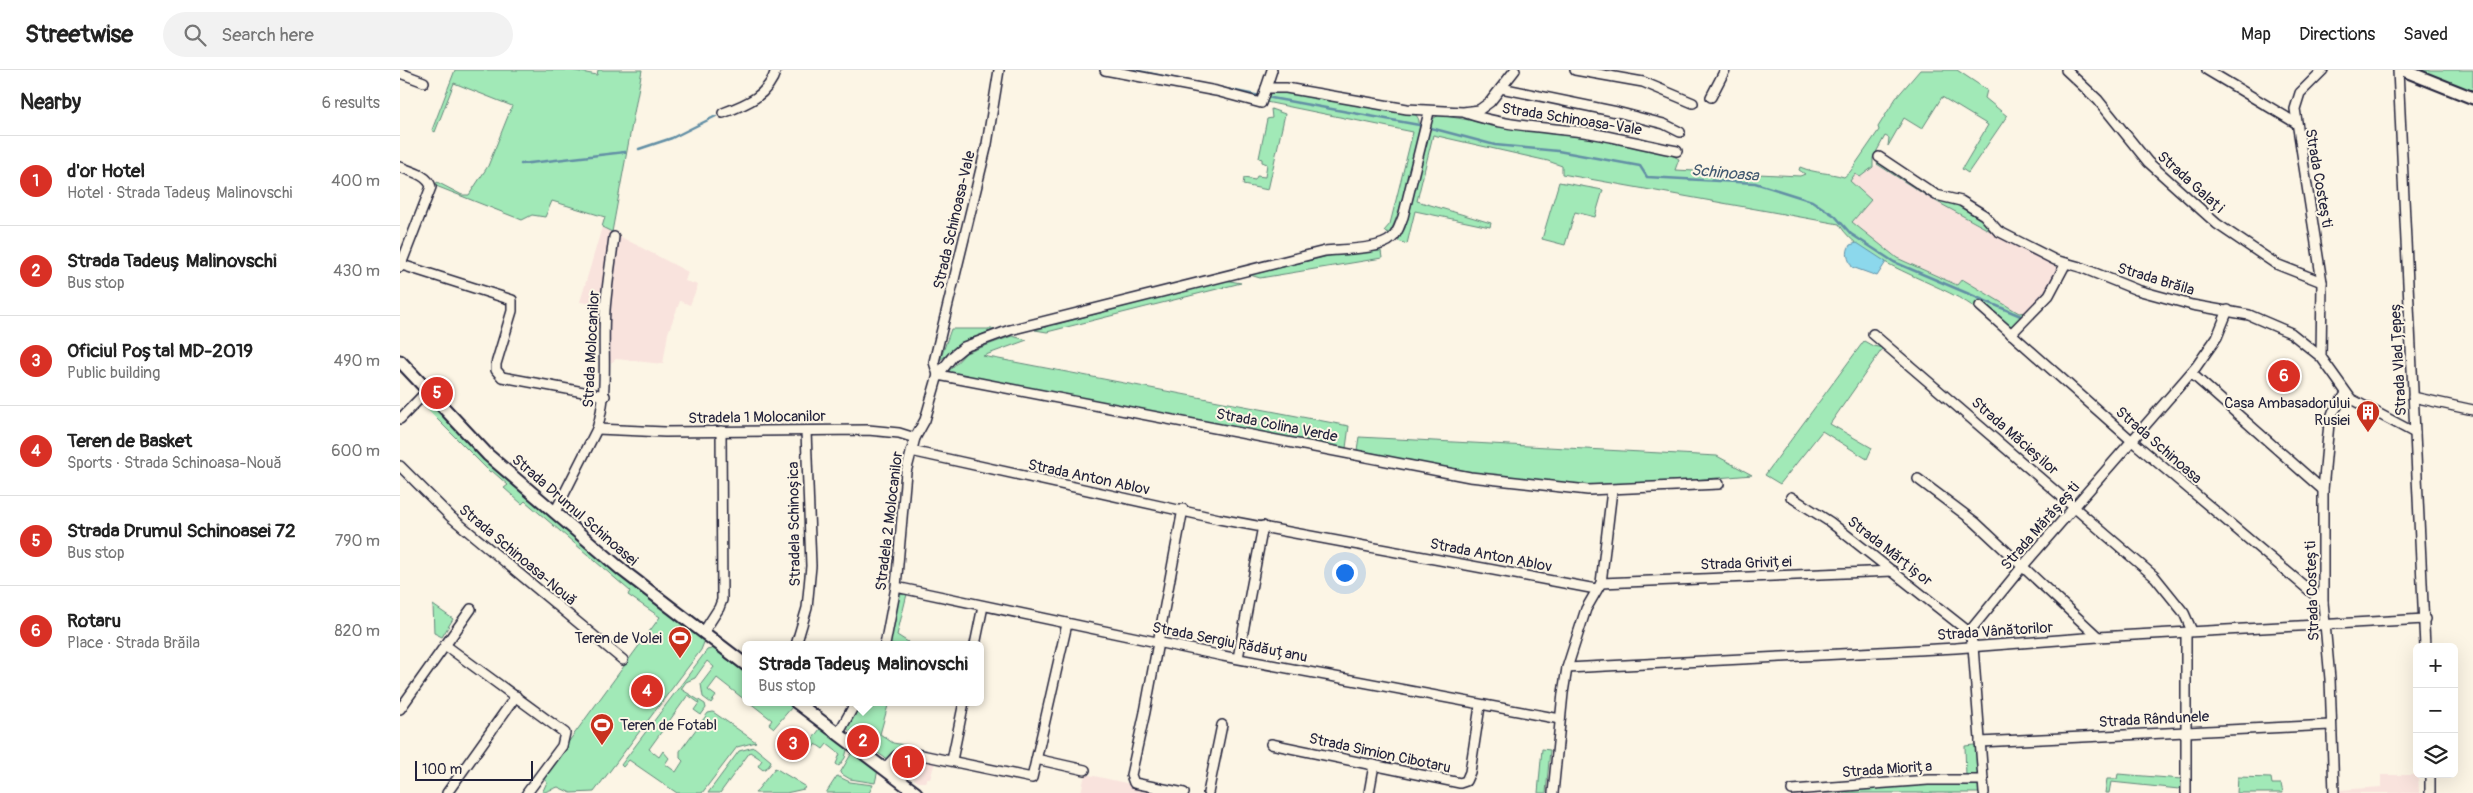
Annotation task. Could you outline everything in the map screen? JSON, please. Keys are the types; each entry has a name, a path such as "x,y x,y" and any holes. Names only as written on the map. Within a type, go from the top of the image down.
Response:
{"street":[{"path":"723,113 752,101 762,94 773,79 776,70"},
{"name":"Strada Schinoasa-Vale","path":"938,375 934,362 987,144 999,70"},
{"path":"1105,70 1216,91 1260,103 1272,70"},
{"name":"Strada Schinoasa-Vale","path":"1265,91 1312,92 1429,112 1463,112 1479,110 1490,102 1515,70"},
{"path":"1575,70 1643,82 1693,103"},
{"path":"1712,97 1726,70"},
{"name":"Strada Galați","path":"2066,70 2098,100 2145,159 2217,224 2276,264 2322,282"},
{"name":"Strada Costești","path":"2207,70 2296,123"},
{"name":"Strada Costești","path":"2321,357 2322,282 2296,123 2296,100 2300,93 2323,70"},
{"name":"Strada Vlad Țepeș","path":"2398,70 2426,643"},
{"path":"2403,70 2473,98"},
{"path":"400,73 424,82"},
{"name":"Strada Schinoasa-Vale","path":"1501,88 1617,112 1664,124 1680,132"},
{"path":"938,375 953,356 964,347 1010,330 1325,251 1376,245 1389,241 1397,232 1403,217 1429,112"},
{"name":"Strada Schinoasa-Vale","path":"1463,112 1483,119 1533,128 1590,134 1677,151"},
{"name":"Strada Brăila","path":"1879,158 1936,195 1960,201 1984,215 2004,234 2055,260 2137,290 2192,305 2249,315 2283,329 2321,357 2346,394 2359,405 2415,433"},
{"path":"400,167 424,177 431,187 401,266 512,300 512,311 496,364 498,372 506,379 605,396"},
{"name":"Strada Molocanilor","path":"555,512 597,429 605,396 605,310 614,237"},
{"path":"2011,334 2049,295 2066,263"},
{"name":"Strada Schinoasa","path":"1980,306 2131,440 2323,602"},
{"name":"Strada Mărășești","path":"1969,632 2022,567 2191,373 2217,337 2228,310"},
{"name":"Strada Măcieșilor","path":"1873,334 2155,577 2184,614 2189,632"},
{"name":"Strada Drumul Schinoasei","path":"400,361 488,455 622,570 742,662"},
{"path":"2191,373 2323,490"},
{"name":"Stradela 2 Molocanilor","path":"886,641 896,587 902,510 911,451 915,438 925,420 938,375"},
{"name":"Strada Colina Verde","path":"938,375 1470,477 1612,490"},
{"path":"400,419 427,391"},
{"name":"Strada Costești","path":"2334,793 2330,724 2330,679 2323,602 2323,490 2329,423 2333,412 2346,394"},
{"path":"2413,397 2473,410"},
{"name":"Stradela 1 Molocanilor","path":"597,429 638,432 868,430 899,433 915,438"},
{"name":"Stradela Schinoșica","path":"797,641 807,608 811,566 806,430"},
{"path":"703,634 719,608 722,594 721,431"},
{"name":"Strada Anton Ablov","path":"911,451 1138,502 1183,509 1219,519 1598,586"},
{"name":"Strada Schinoasa-Nouă","path":"400,466 451,517 623,660"},
{"path":"1918,479 1959,508 2098,637"},
{"path":"1553,793 1567,668 1577,631 1598,586 1612,490 1637,487 1719,484"},
{"name":"Strada Mărțișor","path":"1791,497 1830,522 1969,632"},
{"path":"1183,509 1145,712 1131,775 1134,783 1184,793"},
{"path":"1238,658 1263,526"},
{"name":"Strada Griviței","path":"1598,586 1893,571"},
{"name":"Strada Sergiu Rădăuțanu","path":"896,587 1158,643 1480,706 1560,719"},
{"path":"976,641 983,606"},
{"path":"400,709 471,609"},
{"name":"Strada Vânătorilor","path":"1567,668 2425,619"},
{"path":"884,769 896,756 904,752 952,760 1032,778 1067,624"},
{"path":"1969,632 1973,646 1984,793"},
{"path":"2186,793 2189,632"},
{"path":"445,645 563,730 565,736 562,746 527,793"},
{"path":"447,793 516,696"},
{"path":"801,706 916,793"},
{"path":"838,734 854,706"},
{"path":"952,760 963,706"},
{"name":"Strada Simion Cibotaru","path":"1271,744 1456,783 1466,781 1470,772 1480,706"},
{"name":"Strada Rândunele","path":"1980,742 2330,724"},
{"path":"1208,793 1222,725"},
{"path":"1036,759 1085,770"},
{"path":"1369,793 1374,765"},
{"path":"2430,778 2430,793"},
{"name":"Strada Miorița","path":"1792,790 1928,780 1983,780"}],"shaded area":[{"path":"1877,164 1930,198 2055,265 2058,274 2029,312 2019,313 1961,279 1958,285 1897,258 1852,222 1871,200 1849,181 1855,174 1860,177"},
{"path":"602,227 688,272 685,281 698,285 690,305 680,301 668,333 663,364 616,359 611,363 608,355 607,306 580,302"},
{"path":"907,755 935,762 930,779 927,778 925,782 918,782 894,763 900,757"},
{"path":"1085,774 1171,793 1081,793"},
{"path":"2381,775 2413,775 2413,778 2418,778 2419,793 2340,793 2339,790 2381,787"}],"green space":[{"path":"455,70 570,70 597,75 598,70 642,70 612,232 602,227 605,217 552,201 545,217 532,215 522,220 436,186 437,182 462,195 469,195 488,166 512,106 454,83 435,132 432,130"},
{"path":"1920,70 1957,70 1987,90 1985,98 2007,116 1968,173 1962,169 1988,125 1942,97 1922,129 1904,118 1888,146 1889,138 1885,136 1873,158 1873,167 1860,177 1855,174 1850,181 1871,200 1852,222 1897,258 1957,285 1962,279 2019,313 2029,312 2058,274 2050,288 2024,319 2010,328 1979,302 1974,307 1882,261 1850,238 1839,224 1562,174 1562,166 1548,161 1433,135 1417,201 1491,223 1490,227 1415,211 1407,244 1398,241 1405,228 1431,120 1439,115 1547,133 1586,137 1670,154 1679,159 1675,170 1800,176 1805,174 1799,170 1800,167 1844,177 1850,172 1879,130 1878,127 1896,98"},
{"path":"2419,70 2473,70 2473,92"},
{"path":"1274,90 1368,104 1416,115 1419,120 1419,131 1414,161 1398,212 1389,233 1384,231 1390,224 1413,132 1266,102 1267,93"},
{"path":"1271,109 1285,114 1268,190 1243,185 1244,178 1255,180 1257,176 1265,177 1267,164 1259,158 1267,119 1272,118"},
{"path":"1879,161 1981,217 1996,234 1930,198 1877,164"},
{"path":"1559,182 1603,190 1595,217 1575,212 1565,245 1542,239"},
{"path":"1381,251 1382,258 1260,278 1250,275 1337,254"},
{"path":"1225,280 1241,283 1047,332 1035,330"},
{"path":"951,329 995,329 965,341 940,360"},
{"path":"1012,336 1027,340 983,356 1349,426 1346,448 947,373 966,353"},
{"path":"1864,341 1873,346 1883,348 1830,424 1872,448 1867,459 1822,431 1780,484 1765,475"},
{"path":"425,400 430,400 705,640 701,650 594,792 571,793 558,787 542,793 547,782 542,778 660,617 628,595 630,591 525,501 522,504 504,488 508,485 492,471 490,472 422,404"},
{"path":"1359,437 1717,456 1752,475 1647,484 1604,484 1602,487 1482,475 1357,450"},
{"path":"907,594 897,635 906,641 890,641 897,595"},
{"path":"433,605 453,619 442,637 434,633"},
{"path":"715,648 742,667 742,698 717,678 708,690 716,696 711,703 703,697 701,684 714,667 707,661 695,678 686,682 681,689 705,704 706,708 701,715 694,710 699,703 688,695 649,749 659,757 663,751 669,758 665,764 676,772 683,761 680,758 680,751 708,713 713,712 756,742 737,747 702,793 677,793 629,760 623,767 621,765 707,650"},
{"path":"754,706 792,706 774,728 769,724 772,720"},
{"path":"858,706 888,706 880,734 893,743 911,746 910,749 898,750 888,760 865,744 866,741 862,738 860,740 845,727"},
{"path":"822,726 848,746 845,758 839,766 836,764 840,754 827,744 823,749 816,744 810,751 806,748"},
{"path":"1974,745 1977,747 1980,775 1966,777 1965,746"},
{"path":"754,747 771,761 769,766 763,770 758,766 762,760 750,752 720,793 708,793 739,751"},
{"path":"1542,749 1550,750 1546,793 1538,793"},
{"path":"853,751 878,770 875,783 850,779 840,773"},
{"path":"775,768 805,786 804,789 786,793 755,793"},
{"path":"2118,774 2182,779 2182,785 2179,789 2111,782 2109,793 2105,793 2107,779 2117,779"},
{"path":"837,776 850,782 873,785 869,793 826,793"},
{"path":"2238,777 2271,778 2272,784 2281,784 2283,793 2237,793"},
{"path":"1980,782 1981,793 1809,793 1893,784"}],"water":[{"path":"1857,243 1886,262 1877,276 1852,267 1847,253 1850,245"}],"waterway":[{"name":"Schinoasa","path":"1134,70 1260,96"},
{"name":"Schinoasa","path":"1266,97 1419,125"},
{"path":"639,149 672,138 716,116"},
{"name":"Schinoasa","path":"1431,128 1495,145 1558,151 1640,166 1647,177 1755,183 1812,201 1835,216 1851,234 1894,262 2023,317"},
{"path":"521,164 625,152"}],"place":[{"name":"Rotaru","path":"2284,376"},
{"name":"Strada Drumul Schinoasei 72","path":"437,393"},
{"name":"Casa Ambasadorului Rusiei","path":"2368,433"},
{"name":"Teren de Volei","path":"680,659"},
{"name":"Teren de Basket","path":"647,691"},
{"name":"Strada Tadeuș Malinovschi","path":"863,741"},
{"name":"Oficiul Poștal MD-2019","path":"793,744"},
{"name":"Teren de Fotabl","path":"602,746"},
{"name":"d'or Hotel","path":"908,762"}]}
